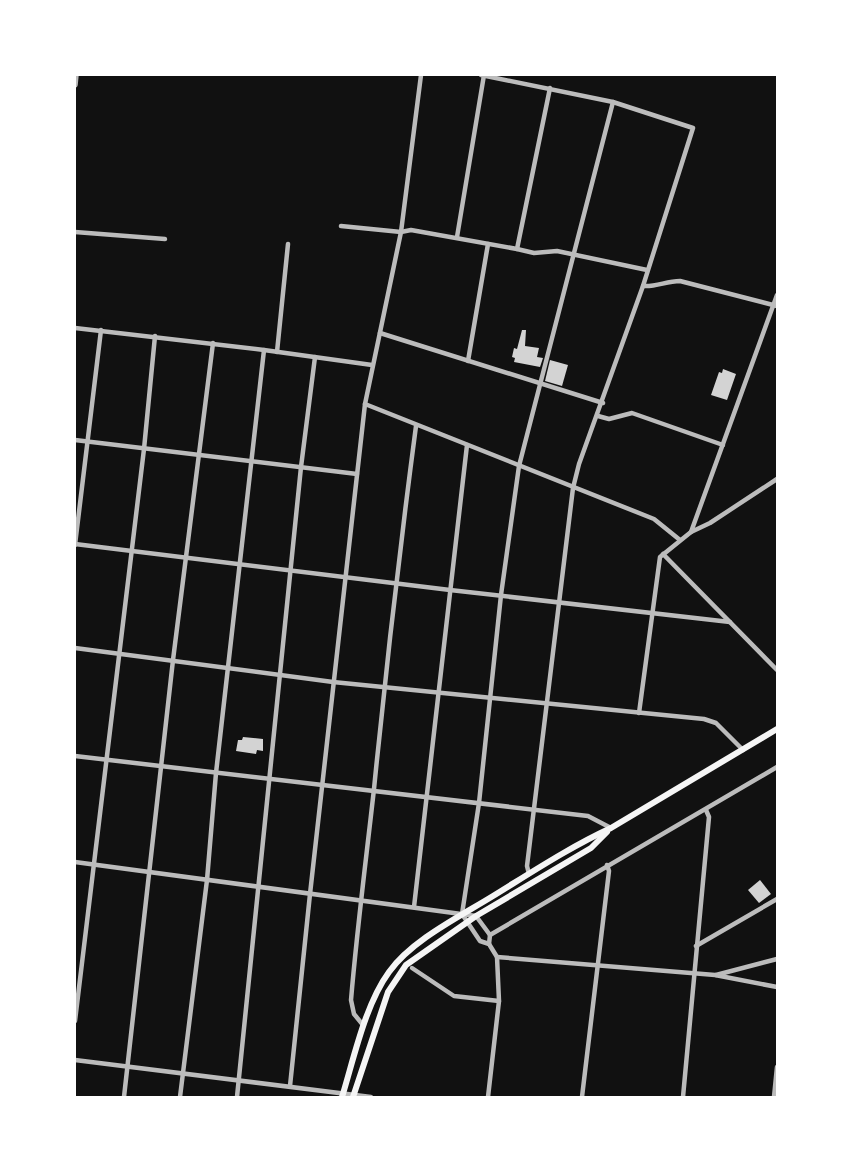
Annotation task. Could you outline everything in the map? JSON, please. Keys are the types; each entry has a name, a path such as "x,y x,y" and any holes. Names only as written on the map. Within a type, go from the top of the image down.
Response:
{"main road":[{"path":"343,1096 364,1026 380,986 399,960 415,946 462,914 586,840 612,828 777,729"},
{"path":"353,1096 388,992 400,972 411,960 476,916 591,848 612,828"}],"street":[{"path":"75,85 76,75"},
{"path":"290,1086 365,404 401,232 421,75"},
{"path":"480,75 613,102 693,128 643,286 603,403 579,464 573,488 532,811 527,866 530,874"},
{"path":"457,237 484,75"},
{"path":"517,249 550,88"},
{"path":"488,1097 499,1001 497,956 489,944 480,941 462,914 479,803 501,595 519,466 613,102"},
{"path":"341,226 401,232 411,230 457,237 526,252 557,251 647,270"},
{"path":"75,232 165,238"},
{"path":"278,352 288,244"},
{"path":"468,361 488,244"},
{"path":"643,286 658,287 672,281 680,281 775,305"},
{"path":"691,532 775,305 777,295"},
{"path":"75,328 212,343 372,365"},
{"path":"101,330 75,545 131,550 345,578 730,622"},
{"path":"380,333 603,403"},
{"path":"75,1021 144,449 155,336"},
{"path":"124,1097 173,660 212,343"},
{"path":"180,1097 207,880 216,773 253,461 264,350"},
{"path":"237,1097 301,467 316,357"},
{"path":"365,404 416,426 654,519 667,527 680,540"},
{"path":"598,416 609,419 632,413 723,445"},
{"path":"364,1026 354,1014 351,1000 360,900 374,791 395,583 416,426"},
{"path":"75,440 357,474"},
{"path":"414,908 467,445"},
{"path":"639,713 658,563 663,554 691,532 710,524 777,479"},
{"path":"663,554 777,670"},
{"path":"75,648 333,682 546,705 710,720 725,731 743,750"},
{"path":"75,756 479,803 532,811 588,816 612,828"},
{"path":"490,935 777,767"},
{"path":"682,1097 708,818 706,810"},
{"path":"75,862 476,916 490,935 489,944"},
{"path":"582,1097 609,871 607,865"},
{"path":"696,946 777,899"},
{"path":"497,956 692,975 715,975 777,987"},
{"path":"715,975 777,958"},
{"path":"412,968 454,996 499,1001"},
{"path":"75,1060 127,1068 239,1079 343,1096 371,1097"},
{"path":"774,1097 777,1067"}],"building":[{"path":"522,330 526,330 525,346 539,348 537,357 543,358 540,367 514,362 515,358 512,357 514,348 517,349"},
{"path":"550,360 568,365 562,386 545,381"},
{"path":"723,369 736,374 727,400 711,395 719,372 722,373"},
{"path":"243,737 263,739 263,751 257,750 256,754 236,751 238,740 242,740"},
{"path":"760,880 771,894 759,903 748,890"}]}
